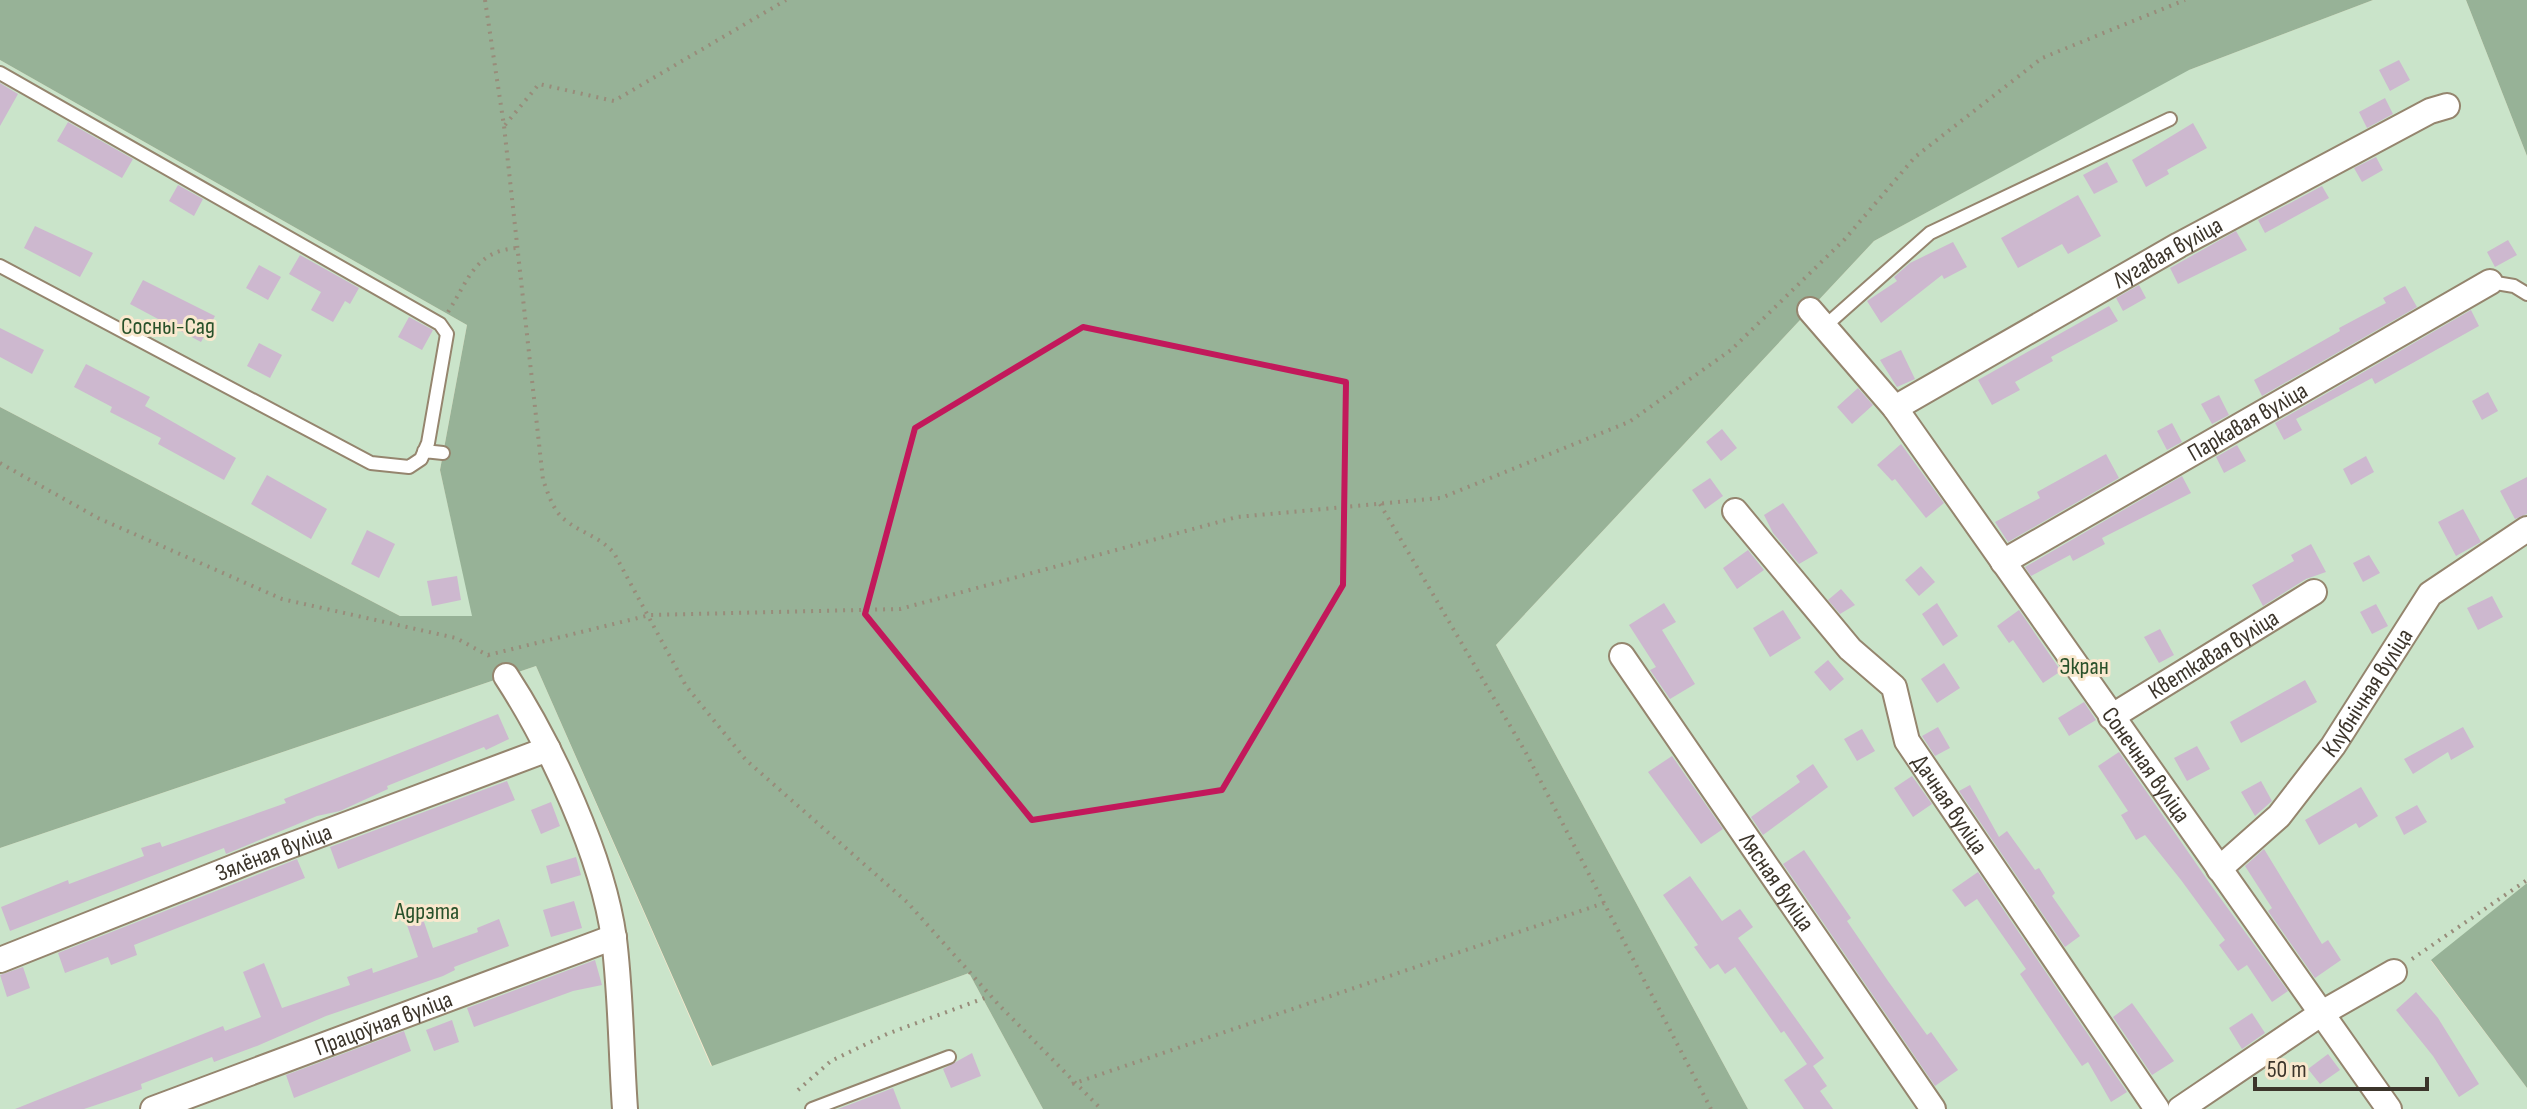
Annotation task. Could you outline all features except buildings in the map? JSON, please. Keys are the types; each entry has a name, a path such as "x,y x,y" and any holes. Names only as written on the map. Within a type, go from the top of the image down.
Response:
{"street":[{"name":"Лугавая вуліца","path":"1895,408 2179,245 2430,111 2447,106"},
{"name":"Паркавая вуліца","path":"2003,562 2490,282"},
{"name":"Сонечная вуліца","path":"1817,318 1895,408 2389,1109"},
{"name":"Дачная вуліца","path":"1735,511 1850,649 1894,687 1907,741 2157,1109"},
{"name":"Клубнічная вуліца","path":"2219,869 2288,804 2333,746 2430,594 2527,529"},
{"name":"Кветкавая вуліца","path":"2111,717 2314,592"},
{"name":"Лясная вуліца","path":"1622,656 1933,1109"},
{"path":"506,676 548,749 576,810 614,937 625,1109"},
{"name":"Зялёная вуліца","path":"0,960 257,858 548,749"},
{"name":"Працоўная вуліца","path":"153,1109 614,937"},
{"path":"2180,1109 2322,1013 2394,972"}],"lane":[{"path":"0,73 440,324 447,334 421,459 409,467 371,463 0,266"},
{"path":"1817,318 1930,233 2170,119"},
{"path":"2490,282 2514,286 2527,294"},
{"path":"424,451 443,453"},
{"path":"812,1109 949,1057"}],"path":[{"path":"485,0 504,126 543,480 552,503 564,520 602,539 614,553 686,686 746,760 907,902 1072,1084 1101,1109"},
{"path":"504,126 539,84 614,101 786,0"},
{"path":"488,655 650,615 900,609 1237,517 1441,498 1629,422 1731,350 1845,239 1915,157 2042,58 2185,0"},
{"path":"440,324 483,256 499,249 517,248"},
{"path":"0,463 98,518 282,599 456,638 488,655 506,676"},
{"path":"1380,504 1526,753 1711,1109"},
{"path":"2394,972 2527,880"},
{"path":"1072,1084 1604,903"},
{"path":"798,1090 831,1061 887,1034 990,996"}],"highlighted area":[{"path":"1083,327 1346,382 1343,585 1222,790 1032,820 865,614 915,428"}],"green space":[{"path":"0,0 2373,0 2189,70 1874,241 1496,645 1748,1109 1043,1109 969,973 712,1066 536,666 0,848 0,407 400,616 472,616 440,470 467,325 0,60"},
{"name":"Экран","path":"2177,0 2189,70 2373,0 2466,0 2527,156 2527,883 2431,961 2527,1088 2527,1109 1748,1109 1496,645 1874,241 2171,79"},
{"path":"2466,0 2527,0 2527,156"},
{"name":"Сосны-Сад","path":"0,60 467,325 440,470 473,617 400,616 0,407"},
{"name":"Адрэта","path":"536,666 711,1066 969,973 1043,1109 0,1109 0,848"},
{"path":"2527,883 2527,1088 2431,960"}]}
